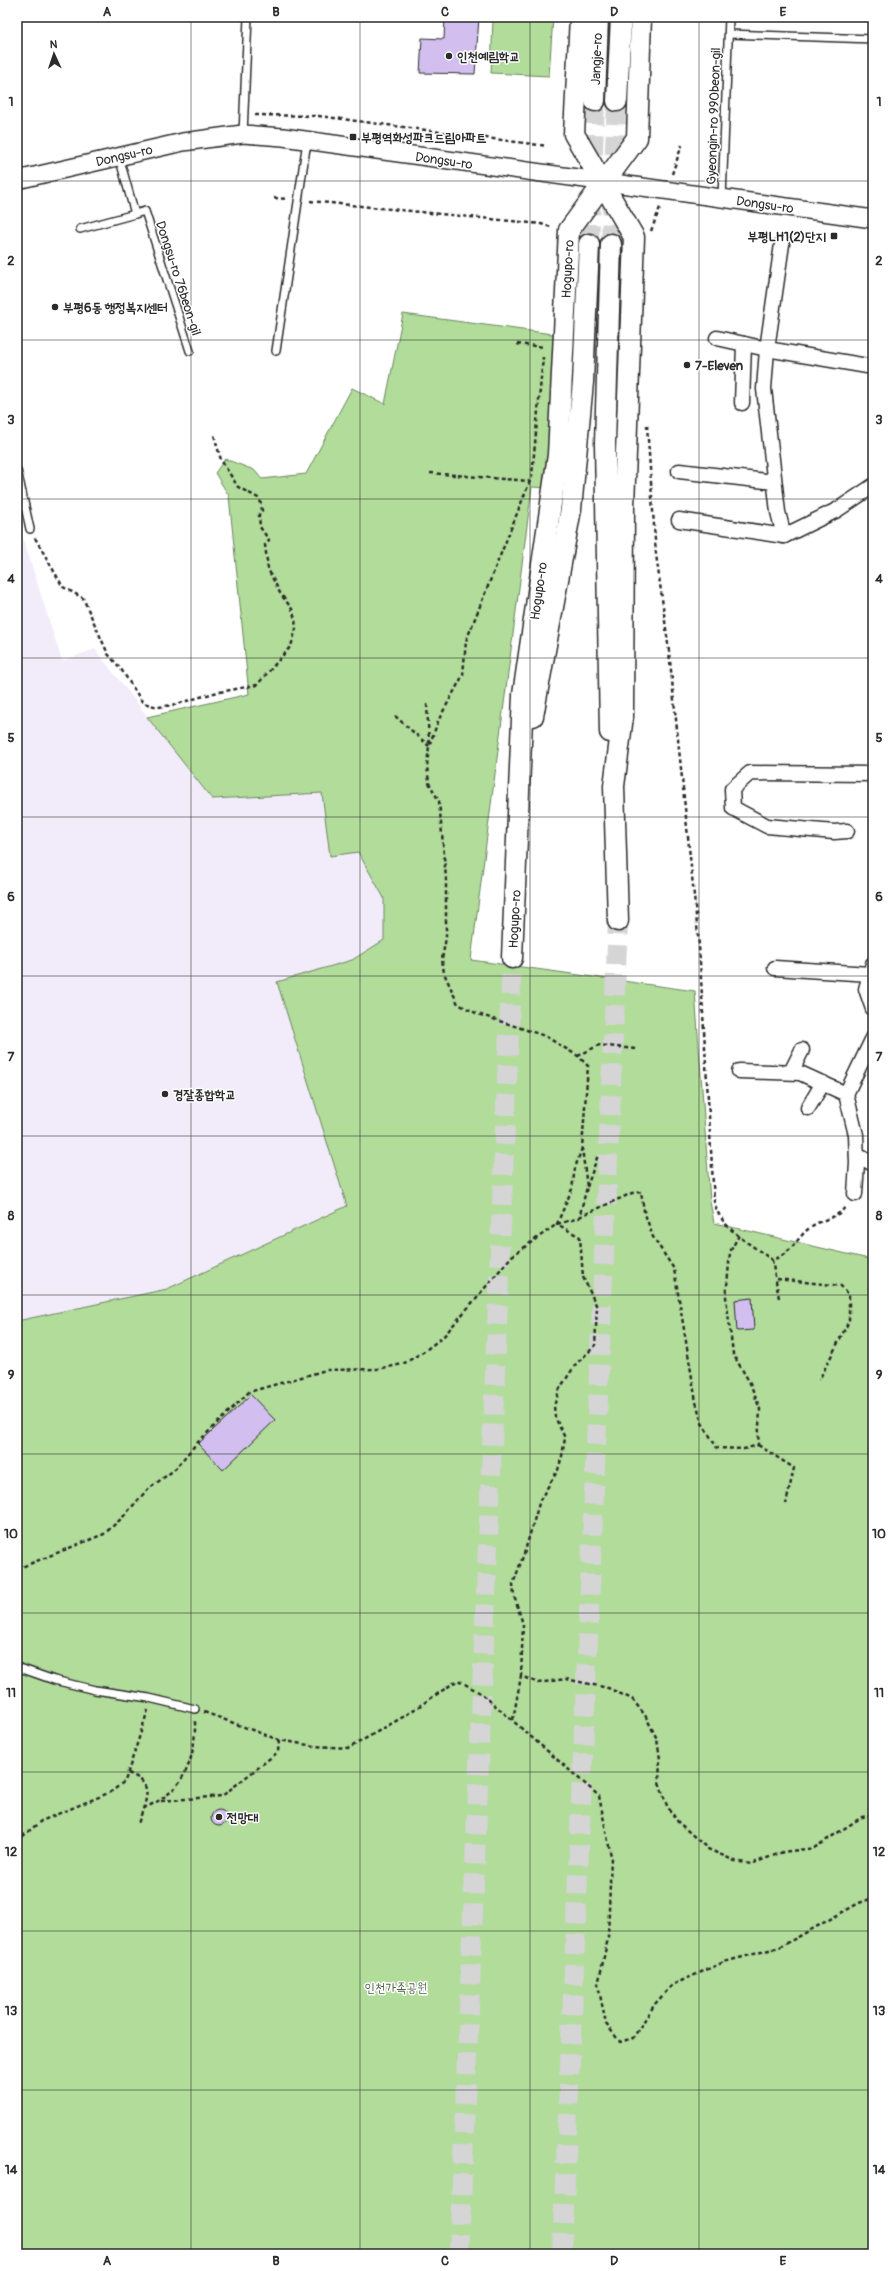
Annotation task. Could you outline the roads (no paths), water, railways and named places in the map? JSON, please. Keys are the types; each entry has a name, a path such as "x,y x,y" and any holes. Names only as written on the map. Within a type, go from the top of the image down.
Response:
{"main road":[{"path":"580,17 574,134 634,236 624,506 623,716 614,786"},
{"name":"Jangje-ro","path":"595,101 598,17"},
{"name":"Jangje-ro","path":"617,101 621,17"},
{"name":"Hogupo-ro","path":"512,958 523,695 558,455 569,230 637,138 641,17"},
{"name":"Hogupo-ro","path":"520,784 571,509 583,382 589,244"},
{"path":"611,244 605,443 609,716 614,786 618,921"}],"street":[{"name":"Dongsu-ro","path":"17,180 183,142 244,134 307,140 873,218"},
{"path":"782,244 767,349 764,389 778,512 784,536"},
{"path":"717,338 767,349 873,367"},
{"path":"742,403 744,344"},
{"path":"679,471 774,482"},
{"path":"679,520 784,536 837,510 873,486"},
{"path":"847,830 834,832 767,826 733,808 732,789 750,773 873,774"},
{"path":"775,968 871,969 866,989 873,1009"},
{"path":"855,1194 857,1155 856,1135 846,1094 873,1038"},
{"path":"790,1072 802,1050"},
{"path":"739,1071 800,1073 846,1094"},
{"path":"808,1108 823,1083"},
{"path":"857,1155 873,1164"}],"lane":[{"path":"244,134 248,17"},
{"name":"Gyeongin-ro 990beon-gil","path":"722,198 729,17"},
{"name":"Gyeongin-ro 990beon-gil","path":"729,34 873,39"},
{"path":"276,351 307,140"},
{"path":"80,229 135,214 119,156"},
{"name":"Dongsu-ro 76beon-gil","path":"135,214 145,211 190,351"},
{"path":"17,470 30,529"},
{"path":"17,1667 74,1685 149,1698 195,1710"}],"tunnel":[{"path":"589,244 595,101"},
{"path":"611,244 617,101"},
{"path":"562,2254 618,921"},
{"path":"459,2254 512,958"}],"place":[{"name":"인천예림학교","path":"449,56"},
{"name":"부평역화성파크드림아파트","path":"353,137"},
{"name":"부평LH1(2)단지","path":"834,236"},
{"name":"부평6동 행정복지센터","path":"55,307"},
{"name":"7-Eleven","path":"687,365"},
{"name":"경잘종합학교","path":"165,1094"},
{"name":"전망대","path":"219,1817"}],"park label":[{"name":"인천가족공원","path":"396,1987"}]}
